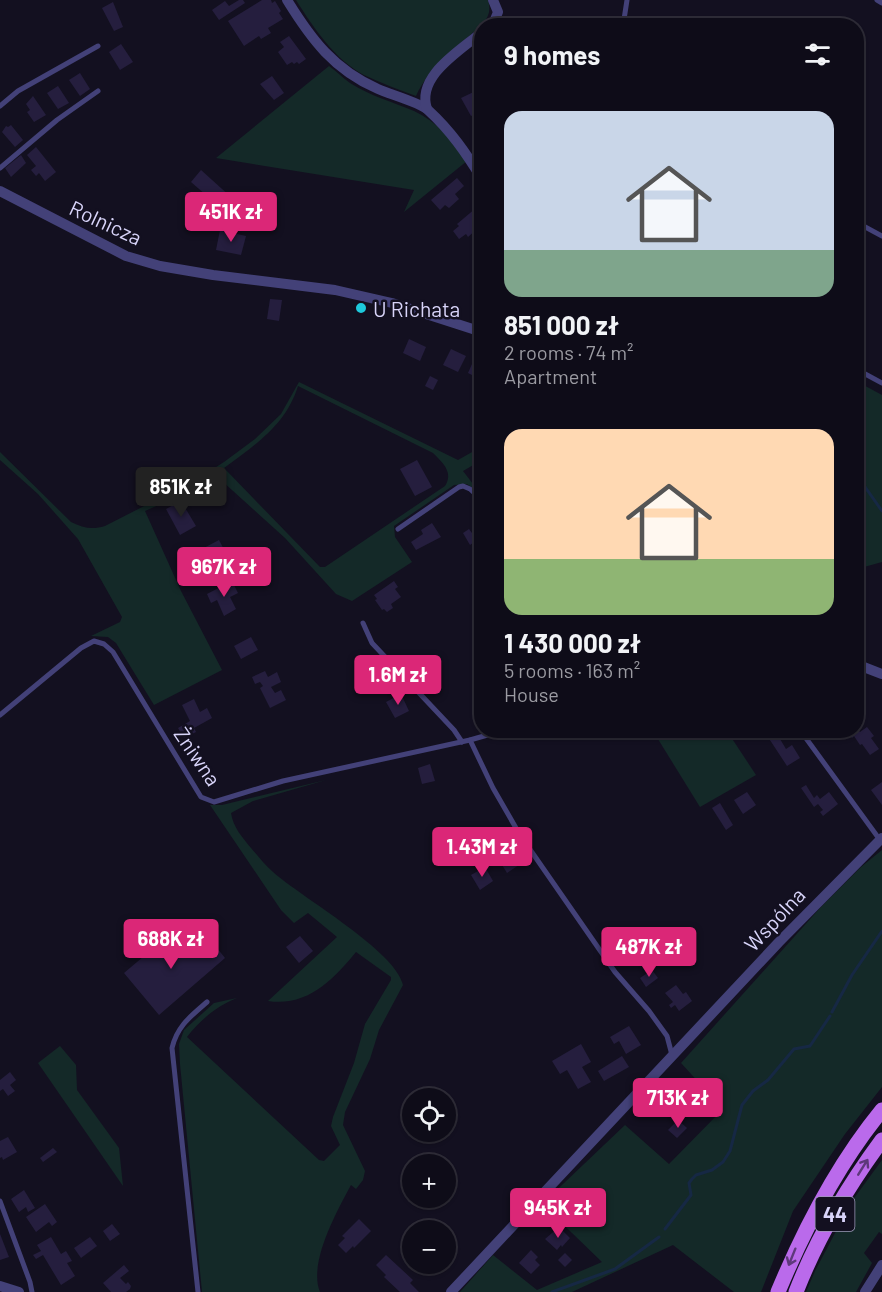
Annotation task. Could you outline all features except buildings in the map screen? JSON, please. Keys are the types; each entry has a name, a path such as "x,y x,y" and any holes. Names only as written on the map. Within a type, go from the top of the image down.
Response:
{"main road":[{"name":"44","path":"778,1292 800,1239 828,1188 882,1110"},
{"name":"44","path":"796,1292 828,1226 866,1162 882,1140"}],"street":[{"path":"287,0 302,25 328,56 348,74 427,109 462,145 474,165"},
{"path":"494,0 498,12 496,18"},
{"path":"427,109 424,99 426,87 433,74 474,40"},
{"name":"Rolnicza","path":"0,191 90,238 160,266 335,290 392,303 474,329"},
{"path":"864,667 882,674"},
{"name":"Wspólna","path":"451,1292 821,897 881,839"},
{"path":"865,1292 882,1265"},
{"path":"0,1286 19,1292"}],"lane":[{"path":"624,18 627,0"},
{"path":"877,0 882,3"},
{"path":"0,106 18,92 98,46"},
{"path":"0,168 57,120 98,91"},
{"path":"864,227 882,237"},
{"path":"864,373 882,383"},
{"path":"398,529 459,487 463,486 474,493"},
{"path":"363,623 372,643 454,730 462,742"},
{"name":"Żniwna","path":"0,715 81,648 94,641 104,644 113,652 201,797 214,802 283,782 477,738"},
{"path":"806,738 881,839"},
{"path":"470,740 493,788 520,835 615,972 667,1036 672,1056"},
{"path":"198,1292 172,1048 181,1026 207,1002"},
{"path":"0,1202 32,1292"}],"green space":[{"path":"296,0 488,0 487,18 474,18 474,32 437,65 416,96 353,69 317,32"},
{"path":"329,66 358,88 430,120 450,139 467,161 404,212 414,190 216,158"},
{"path":"299,382 458,460 474,451 474,465 463,471 474,485 474,489 467,484 454,485 394,526 395,537 412,562 352,601 336,594 285,538 222,481 215,480 145,511 181,591 222,670 154,705 116,643 108,637 91,636 120,622 122,617 78,539 38,494 0,460 0,452 71,522 84,527 96,528 105,526 199,478 255,439 281,414","holes":["298,386 433,453 448,472 445,486 325,567 320,567 224,468 268,433 286,412"]},
{"path":"864,385 882,395 882,562 864,567"},
{"path":"657,738 732,738 756,775 700,807"},
{"path":"326,780 253,801 231,813 238,832 273,872 366,941 397,971 403,985 379,1030 370,1059 345,1112 343,1125 365,1171 363,1180 356,1189 351,1185 326,1237 318,1267 317,1280 320,1292 202,1292 180,1064 179,1044 184,1030 214,1003 237,998 209,1014 187,1037 319,1160 324,1161 340,1145 331,1126 333,1117 354,1063 365,1024 391,980 391,977 356,952 328,981 307,996 282,1002 268,1001 337,937 308,913 294,923 281,910 210,805 222,805"},
{"path":"882,850 882,1087 845,1134 793,1211 761,1292 734,1292 673,1245 572,1292 460,1292 493,1255 537,1290 602,1262 542,1204 625,1125 669,1164 723,1109 681,1063 820,908 861,867"},
{"path":"60,1046 76,1065 77,1090 119,1148 123,1186 38,1063"},
{"path":"882,1160 882,1234 879,1232 864,1253 872,1263 856,1292 806,1292 852,1201"}],"waterway":[{"path":"864,485 882,511"},
{"path":"832,1012 852,975 882,931"},
{"path":"665,1229 691,1195 689,1183 692,1179 723,1162 730,1151 742,1105 753,1091 768,1080 794,1049 810,1046 830,1016"},
{"path":"552,1292 615,1269 659,1237"}],"place":[{"name":"U Richata","path":"361,308"}]}
